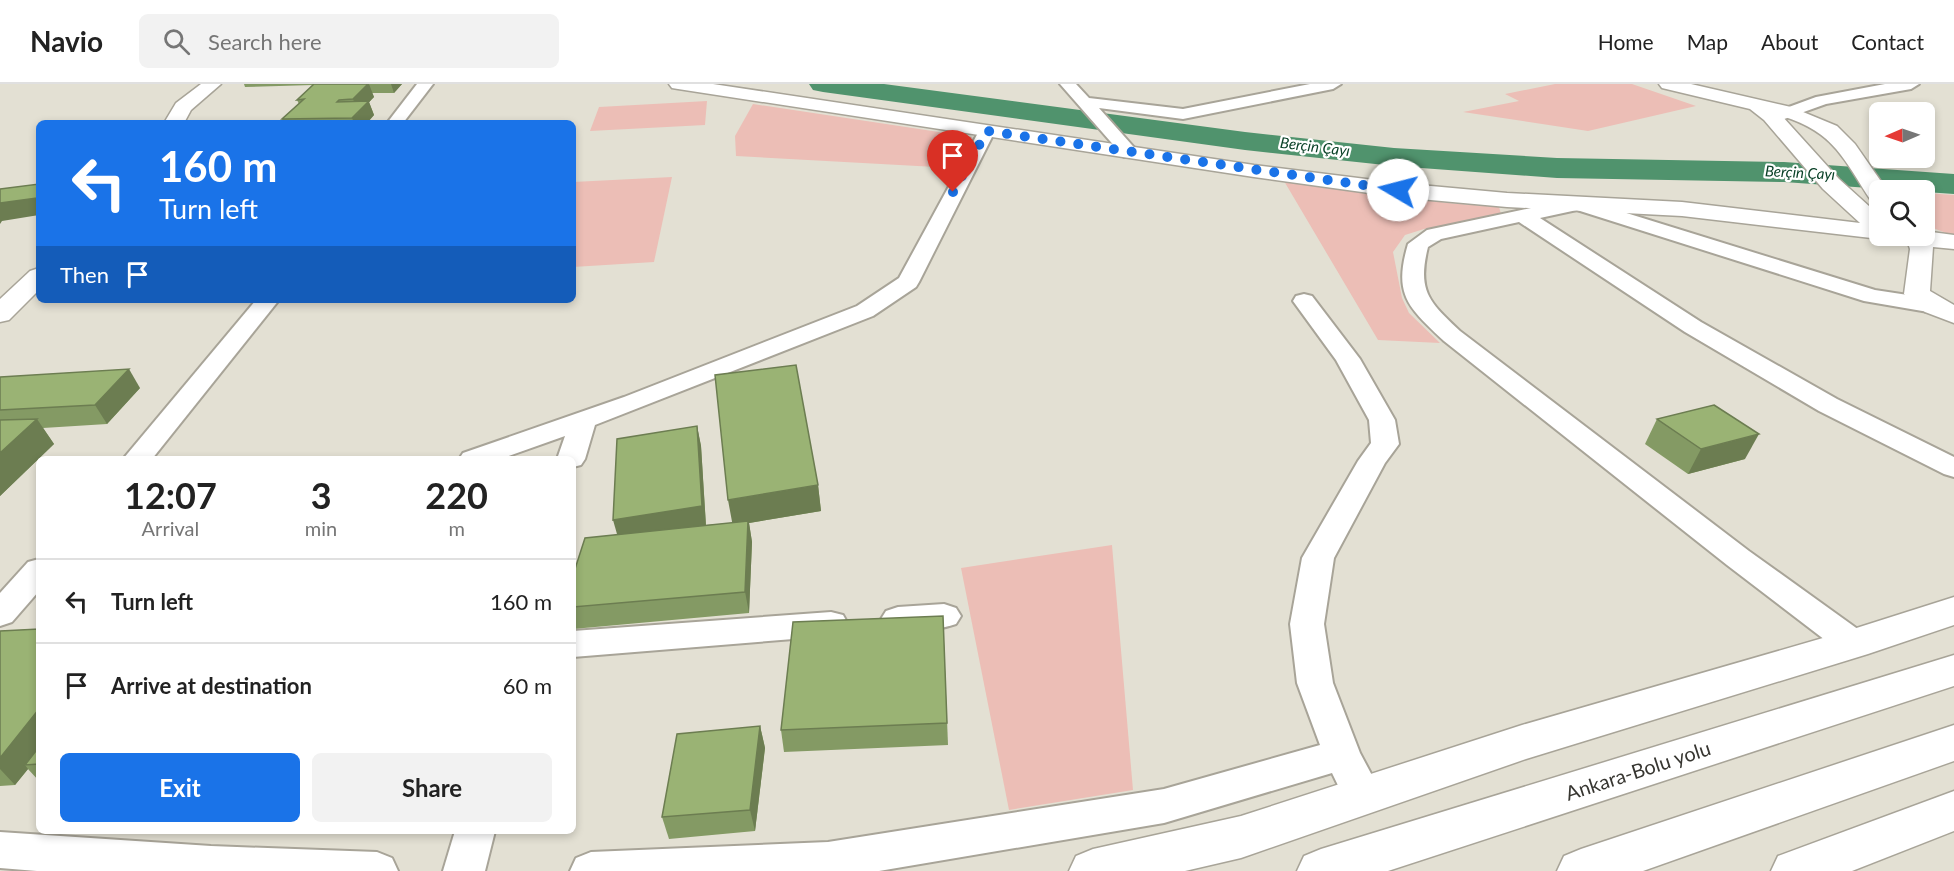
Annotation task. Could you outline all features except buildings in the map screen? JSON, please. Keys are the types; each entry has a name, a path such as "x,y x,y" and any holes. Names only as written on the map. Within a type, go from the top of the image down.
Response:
{"main road":[{"path":"176,120 183,107 212,84"},
{"path":"678,84 1398,190 1507,200 1682,209 1869,230"},
{"path":"1668,84 1755,105 1782,116 1830,130 1848,148 1869,182"},
{"path":"1782,116 1804,153 1831,184 1869,220"},
{"path":"1935,239 1954,242"},
{"path":"1920,246 1922,249 1917,294 1944,311"},
{"path":"0,314 9,296 36,278"},
{"path":"1093,871 1241,837 1522,743 1854,644 1954,610"},
{"name":"Ankara-Bolu yolu","path":"1321,871 1954,670"},
{"path":"1581,871 1954,743"},
{"path":"1795,871 1954,811"}],"street":[{"path":"397,120 425,84"},
{"path":"1068,84 1128,151"},
{"path":"1248,84 1267,97"},
{"path":"1088,104 1183,114 1333,84"},
{"path":"1782,116 1822,100 1911,84"},
{"path":"481,456 583,420 866,310 908,282 987,131"},
{"path":"1854,644 1738,558 1452,336 1420,305 1412,287 1411,267 1418,244 1434,234 1578,204 1872,296 1944,311"},
{"path":"1522,215 1693,327 1827,405 1954,468"},
{"path":"1304,301 1348,359 1377,410 1382,420 1385,444 1372,461 1318,558 1307,624 1315,683 1342,754 1363,796"},
{"path":"139,456 266,303"},
{"path":"572,456 583,420"},
{"path":"0,614 36,573"},
{"path":"0,614 36,603"},
{"path":"576,644 944,616"},
{"path":"591,871 828,861 1164,806 1342,754"},
{"path":"464,871 474,834"},
{"path":"0,850 211,865 377,871"}],"shaded area":[{"path":"1555,84 1632,84 1696,106 1588,131 1463,112 1519,101 1505,94"},
{"path":"707,101 705,125 590,131 599,107"},
{"path":"753,104 972,137 954,168 736,156 735,136"},
{"path":"672,177 654,262 576,267 576,182"},
{"path":"1284,181 1448,203 1499,207 1501,214 1481,221 1424,229 1405,235 1393,252 1402,298 1409,313 1440,343 1378,340"},
{"path":"1935,194 1954,195 1954,236 1935,229"},
{"path":"1112,545 1133,790 1009,810 961,568"}],"waterway":[{"name":"Berçin Çayı","path":"823,84 1245,141 1394,157 1557,168 1784,172 1954,184"}],"route":[{"path":"953,192 987,131 1398,190"}]}
